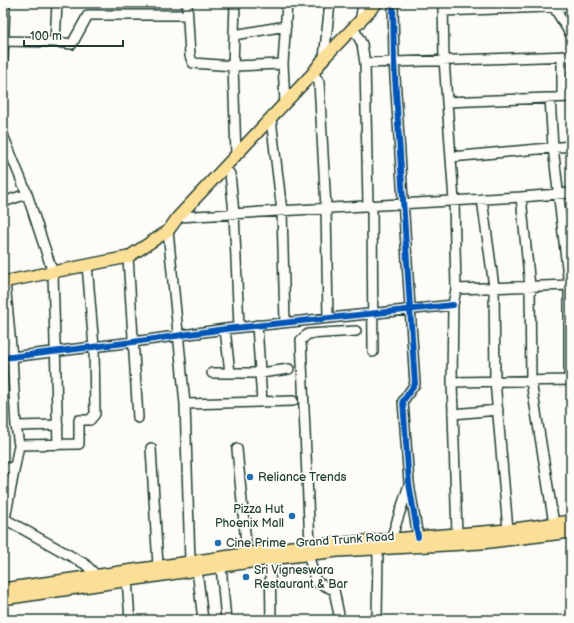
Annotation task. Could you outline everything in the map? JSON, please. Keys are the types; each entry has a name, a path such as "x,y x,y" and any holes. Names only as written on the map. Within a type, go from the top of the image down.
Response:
{"main road":[{"path":"4,282 128,257 168,231 178,217 313,73 324,58 378,3"},
{"name":"Grand Trunk Road","path":"3,599 158,566 221,566 270,559 309,550 391,538 508,530 571,521"},
{"name":"Grand Trunk Road","path":"3,589 97,580 127,580 247,554 309,550 378,550 482,543 571,532"}],"street":[{"path":"3,59 5,3"},
{"path":"55,42 57,3"},
{"path":"187,3 190,61 193,63 232,66 283,64"},
{"path":"235,3 232,66 236,155"},
{"path":"285,103 283,64 287,3"},
{"path":"324,58 330,3"},
{"path":"362,3 357,26 365,63 373,352"},
{"path":"393,3 394,61 405,204 415,384 403,401 409,483 418,537"},
{"path":"553,5 571,35"},
{"path":"457,534 452,382 453,305 456,289 454,201 444,59 443,7 571,6"},
{"path":"4,41 55,42 72,44 88,15 187,15"},
{"path":"234,35 286,26"},
{"path":"365,63 444,59 567,56 566,97 447,102"},
{"path":"313,73 320,82 326,208 328,318"},
{"path":"452,382 570,380 570,285 558,194 550,98"},
{"path":"271,118 282,211 285,322"},
{"path":"3,135 27,194 53,273 58,445"},
{"path":"451,157 571,146"},
{"path":"224,168 230,174 234,213 239,327"},
{"path":"178,217 571,193"},
{"path":"3,202 27,194"},
{"path":"521,197 530,287 531,381 554,524"},
{"path":"482,199 494,287 495,381 508,530"},
{"path":"168,231 185,404 194,565 203,620"},
{"path":"128,257 138,418"},
{"path":"20,445 79,444 79,420 90,420 95,414 94,347 87,266"},
{"path":"4,282 8,357 16,426 20,445 4,518 85,564 97,580"},
{"path":"456,289 570,285"},
{"path":"8,357 133,342 239,327 453,305"},
{"path":"257,325 262,402"},
{"path":"226,329 230,372"},
{"path":"340,620 334,590 316,582 309,550 301,340 308,334 356,331"},
{"path":"212,373 261,373 289,370"},
{"path":"185,404 292,401"},
{"path":"453,414 498,410"},
{"path":"16,426 58,425"},
{"path":"151,448 158,566"},
{"path":"237,450 247,554"},
{"path":"3,468 14,467"},
{"path":"391,538 409,483"},
{"path":"377,620 378,550"},
{"path":"270,559 271,620"},
{"path":"221,566 226,620"},
{"path":"127,580 130,620"}],"cycle path":[{"path":"393,3 394,61 415,384 403,401 409,483 418,537"},
{"path":"3,358 225,329 453,305"}],"place":[{"name":"Reliance Trends","path":"250,477"},
{"name":"Pizza Hut Phoenix Mall","path":"292,516"},
{"name":"Cine Prime","path":"218,543"},
{"name":"Sri Vigneswara Restaurant & Bar","path":"246,577"}]}
